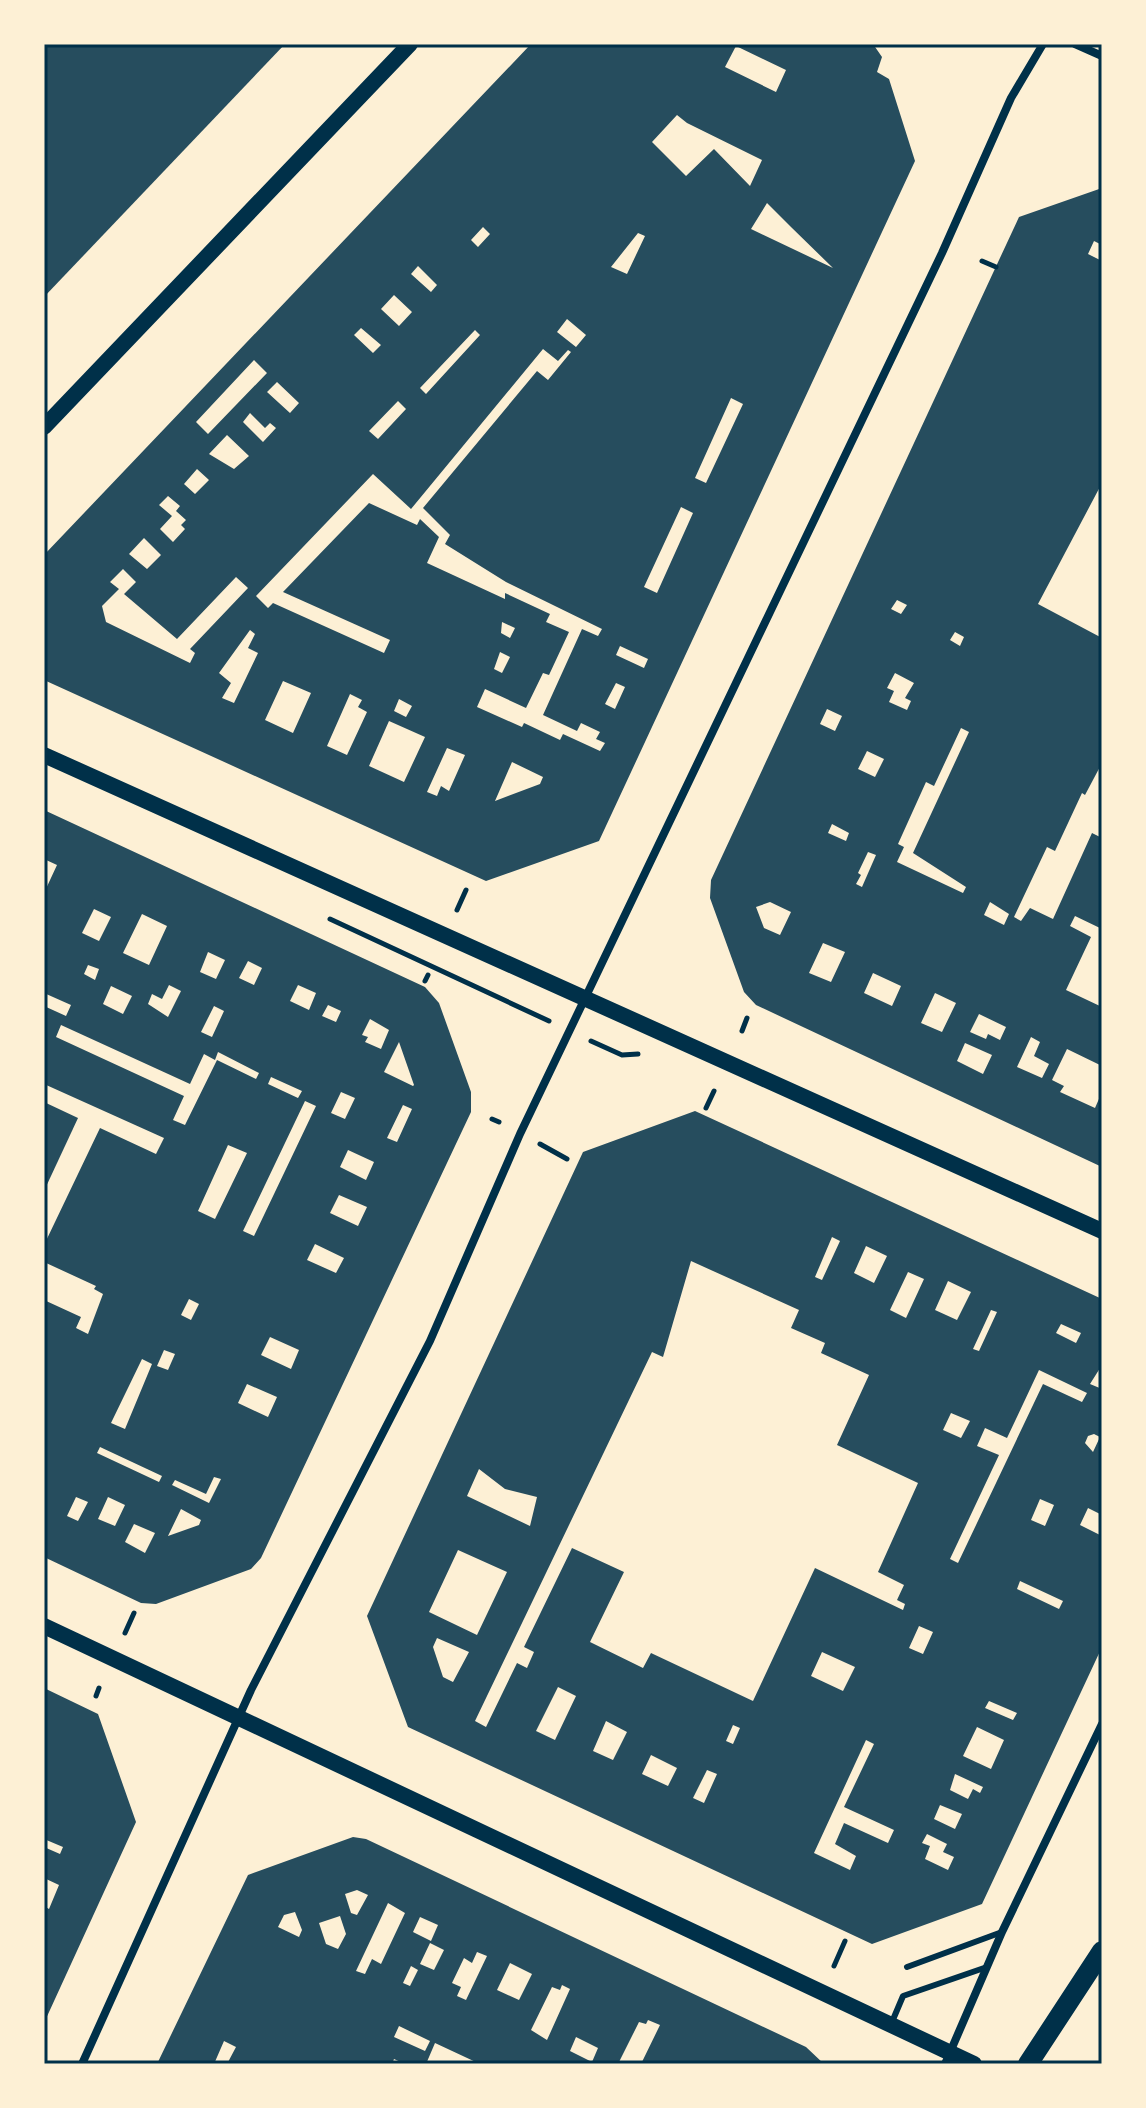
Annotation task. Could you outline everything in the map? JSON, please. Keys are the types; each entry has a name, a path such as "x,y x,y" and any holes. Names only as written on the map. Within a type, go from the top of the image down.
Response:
{"main road":[{"path":"44,427 410,44"},
{"path":"44,755 1102,1231"},
{"path":"44,1626 891,2025 947,2059 974,2064"},
{"path":"1028,2064 1102,1951"}],"street":[{"path":"82,2064 239,1717 430,1341 520,1134 942,253 1011,98 1043,44"},
{"path":"1075,44 1102,56"},
{"path":"947,2059 1002,1932 1102,1724"}],"lane":[{"path":"907,1967 1002,1932"},
{"path":"891,2025 903,1996 987,1967"}],"path":[{"path":"982,261 996,267"},
{"path":"457,910 466,890"},
{"path":"742,1031 747,1018"},
{"path":"570,1031 622,1055"},
{"path":"706,1108 714,1091"},
{"path":"492,1119 499,1122"},
{"path":"531,1139 567,1159"},
{"path":"125,1633 134,1613"},
{"path":"96,1696 99,1688"},
{"path":"834,1966 845,1941"}],"building":[{"path":"44,44 285,44 44,297"},
{"path":"531,44 873,44 882,57 877,72 889,79 915,161 599,841 486,881 44,680 44,555","holes":["736,46 786,70 776,92 725,67","677,115 762,160 750,186 714,149 686,176 652,142","767,203 791,227 833,268 751,229","483,227 490,234 478,247 471,240","638,233 645,236 627,274 611,267","418,266 437,285 431,292 411,274","394,295 412,312 399,326 381,309","567,319 586,335 576,347 557,332","361,328 381,345 373,353 354,335","475,330 480,335 426,394 420,388","543,349 558,361 568,350 571,352 548,380 537,371 423,508 450,535 445,544 506,582 602,629 598,636 582,629 543,715 577,731 581,723 600,732 596,739 605,743 600,751 563,734 560,740 524,723 522,727 477,707 485,689 526,708 543,673 549,675 569,632 546,622 550,614 505,593 505,599 427,563 439,537 420,519 417,525 369,503 283,592 390,640 384,653 273,603 268,608 256,596 373,474 411,509","254,360 267,373 208,434 196,422","277,382 299,403 290,413 267,392","731,398 743,404 706,483 695,478","398,401 406,409 378,439 369,431","250,413 265,428 270,423 276,428 263,442 243,422","227,435 249,456 234,469 209,454","197,469 209,480 195,494 184,484","168,496 180,506 176,511 186,520 181,525 185,529 173,542 160,529 172,516 159,505","681,507 693,513 657,593 644,587","144,538 161,555 147,569 129,554","123,569 136,582 124,594 177,639 236,577 248,588 190,649 195,653 190,663 106,622 102,606 119,589 110,582","502,622 515,628 510,638 501,633","250,630 255,634 248,648 258,653 234,703 222,698 231,683 219,673","620,646 648,659 644,668 616,655","500,652 510,657 502,673 494,669","283,681 311,693 293,733 265,720","616,683 625,687 615,709 605,704","350,694 362,700 358,707 367,712 347,755 327,746","399,699 412,706 406,717 394,711","389,721 425,737 404,782 369,766","447,748 465,755 449,791 441,786 437,796 427,792","512,762 543,777 540,784 495,801"]},
{"path":"1102,188 1102,245 1094,241 1088,254 1102,261 1102,483 1038,604 1102,638 1102,763 1085,795 1082,793 1055,851 1047,847 1014,917 1021,921 1030,908 1053,919 1092,833 1102,838 1102,929 1075,916 1070,926 1091,937 1066,990 1102,1007 1102,1066 1067,1049 1052,1080 1064,1086 1060,1092 1095,1108 1102,1092 1102,1167 756,1005 744,992 710,898 711,880 1019,217","holes":["897,600 907,605 901,614 891,609","955,632 964,637 960,646 950,640","895,673 914,683 905,698 911,701 907,710 889,702 894,691 887,688","827,709 842,716 835,731 820,724","961,728 969,732 913,853 966,887 963,893 897,862 904,847 898,844 926,782 934,786","867,751 884,759 875,777 858,769","832,824 849,833 846,841 828,833","868,852 876,855 862,887 856,884","770,902 791,912 780,935 764,928 756,907","990,902 1009,914 1004,925 984,915","823,943 845,952 831,982 809,973","873,973 901,986 892,1006 864,993","935,993 956,1003 942,1032 921,1023","979,1014 1006,1027 1000,1040 988,1034 986,1039 970,1032","1031,1037 1040,1042 1034,1056 1049,1064 1042,1078 1017,1067","965,1043 992,1055 983,1074 957,1061"]},
{"path":"44,810 425,987 439,1003 471,1092 471,1112 261,1558 251,1569 156,1604 141,1603 44,1557 44,1300 81,1317 76,1328 88,1334 103,1294 94,1289 96,1286 44,1262 44,1245 100,1128 156,1154 164,1138 44,1084 44,1006 66,1016 71,1005 44,993 44,893 57,865 44,859","holes":["94,909 111,917 99,941 82,933","142,914 167,926 149,965 123,953","208,952 225,960 216,979 200,972","248,961 262,968 254,985 239,978","88,965 99,969 95,980 84,974","169,985 181,991 168,1017 148,1004 152,994 162,999","298,985 316,993 309,1010 290,1001","111,986 132,996 123,1014 103,1004","328,1005 341,1011 336,1022 322,1016","214,1006 224,1011 212,1037 201,1032","370,1019 389,1030 381,1049 365,1042 368,1037 362,1035","61,1025 190,1084 204,1054 215,1060 218,1052 259,1073 256,1079 217,1060 185,1125 173,1120 184,1096 56,1037","399,1042 414,1085 413,1086 384,1072","271,1077 302,1091 298,1098 268,1084","341,1092 355,1098 345,1119 331,1113","305,1101 316,1106 254,1236 243,1231","403,1105 412,1109 397,1142 387,1138","228,1145 247,1153 215,1219 198,1211","348,1150 374,1162 366,1180 340,1167","339,1195 367,1207 358,1226 330,1213","315,1244 344,1258 336,1273 307,1260","189,1299 199,1304 191,1320 181,1315","270,1337 299,1350 291,1369 261,1355","164,1350 175,1354 168,1370 157,1366","142,1359 152,1364 125,1429 111,1423","247,1384 277,1397 268,1417 238,1403","100,1447 162,1476 159,1482 97,1453","214,1477 221,1479 209,1503 172,1485 175,1480 206,1494","76,1497 88,1502 78,1521 67,1516","108,1497 125,1505 115,1526 98,1519","181,1509 201,1520 199,1525 168,1536","134,1524 155,1533 145,1553 125,1542"]},
{"path":"44,1102 78,1118 44,1191"},
{"path":"695,1111 1102,1299 1102,1365 1090,1384 1102,1389 1102,1515 1088,1508 1080,1525 1102,1536 1102,1647 982,1904 872,1944 408,1727 367,1616 583,1152","holes":["832,1237 840,1241 822,1280 815,1277","866,1246 887,1256 874,1283 854,1273","691,1261 799,1310 791,1328 825,1343 821,1353 869,1375 837,1445 918,1483 878,1572 904,1585 897,1600 905,1604 903,1610 815,1568 753,1701 651,1653 643,1668 590,1642 624,1572 572,1548 524,1647 534,1652 527,1668 517,1663 486,1727 475,1721 652,1352 663,1357","908,1272 924,1279 906,1318 890,1310","948,1281 971,1292 957,1320 935,1310","991,1310 997,1312 979,1351 973,1349","1061,1324 1081,1333 1076,1343 1056,1333","1039,1370 1087,1393 1082,1402 1043,1384 958,1563 950,1559 999,1455 977,1446 985,1428 1007,1438","951,1413 970,1421 961,1438 943,1430","1094,1434 1100,1437 1093,1452 1085,1443 1088,1436","479,1469 505,1489 537,1497 530,1526 467,1496","1040,1499 1054,1505 1045,1526 1031,1520","458,1550 507,1572 477,1635 429,1612","1020,1581 1063,1601 1059,1609 1017,1589","919,1626 933,1632 923,1654 909,1648","437,1638 469,1652 453,1682 443,1677 433,1647","822,1652 855,1667 843,1691 811,1676","558,1687 576,1696 555,1740 536,1731","989,1701 1017,1713 1013,1720 985,1708","606,1721 627,1732 613,1760 593,1751","733,1725 740,1728 733,1744 726,1741","977,1727 1004,1740 991,1769 963,1756","866,1740 874,1744 844,1807 894,1830 888,1843 844,1823 835,1844 856,1856 850,1870 814,1853","651,1755 677,1768 668,1786 642,1774","707,1770 717,1774 704,1803 693,1798","955,1774 983,1787 980,1793 973,1789 968,1799 950,1790","940,1805 962,1814 955,1829 934,1819","927,1834 947,1844 943,1852 954,1857 948,1870 925,1859 930,1846 922,1843"]},
{"path":"44,1688 98,1714 136,1822 44,2023 44,1906 49,1909 59,1885 44,1878 44,1847 60,1854 63,1847 44,1839"},
{"path":"353,1837 366,1839 806,2047 824,2064 641,2064 660,2025 648,2020 646,2024 639,2022 618,2064 480,2064 435,2043 426,2064 405,2064 394,2059 392,2064 227,2064 236,2047 224,2041 214,2064 157,2064 248,1875","holes":["357,1890 368,1895 357,1915 351,1913 345,1894","388,1903 405,1913 381,1964 372,1959 365,1974 356,1971","295,1912 302,1930 299,1937 278,1927 284,1915","340,1916 346,1934 338,1949 326,1944 319,1923","420,1917 438,1925 431,1941 413,1932","430,1943 444,1950 434,1970 420,1964","477,1952 487,1956 466,2000 457,1996 461,1987 452,1983 464,1958 472,1963","510,1963 532,1974 519,2000 497,1990","411,1966 418,1970 410,1986 403,1983","562,1985 570,1989 547,2040 531,2030 552,1987 560,1990","399,2026 430,2041 425,2051 394,2037","576,2037 598,2048 592,2062 570,2051"]}]}
